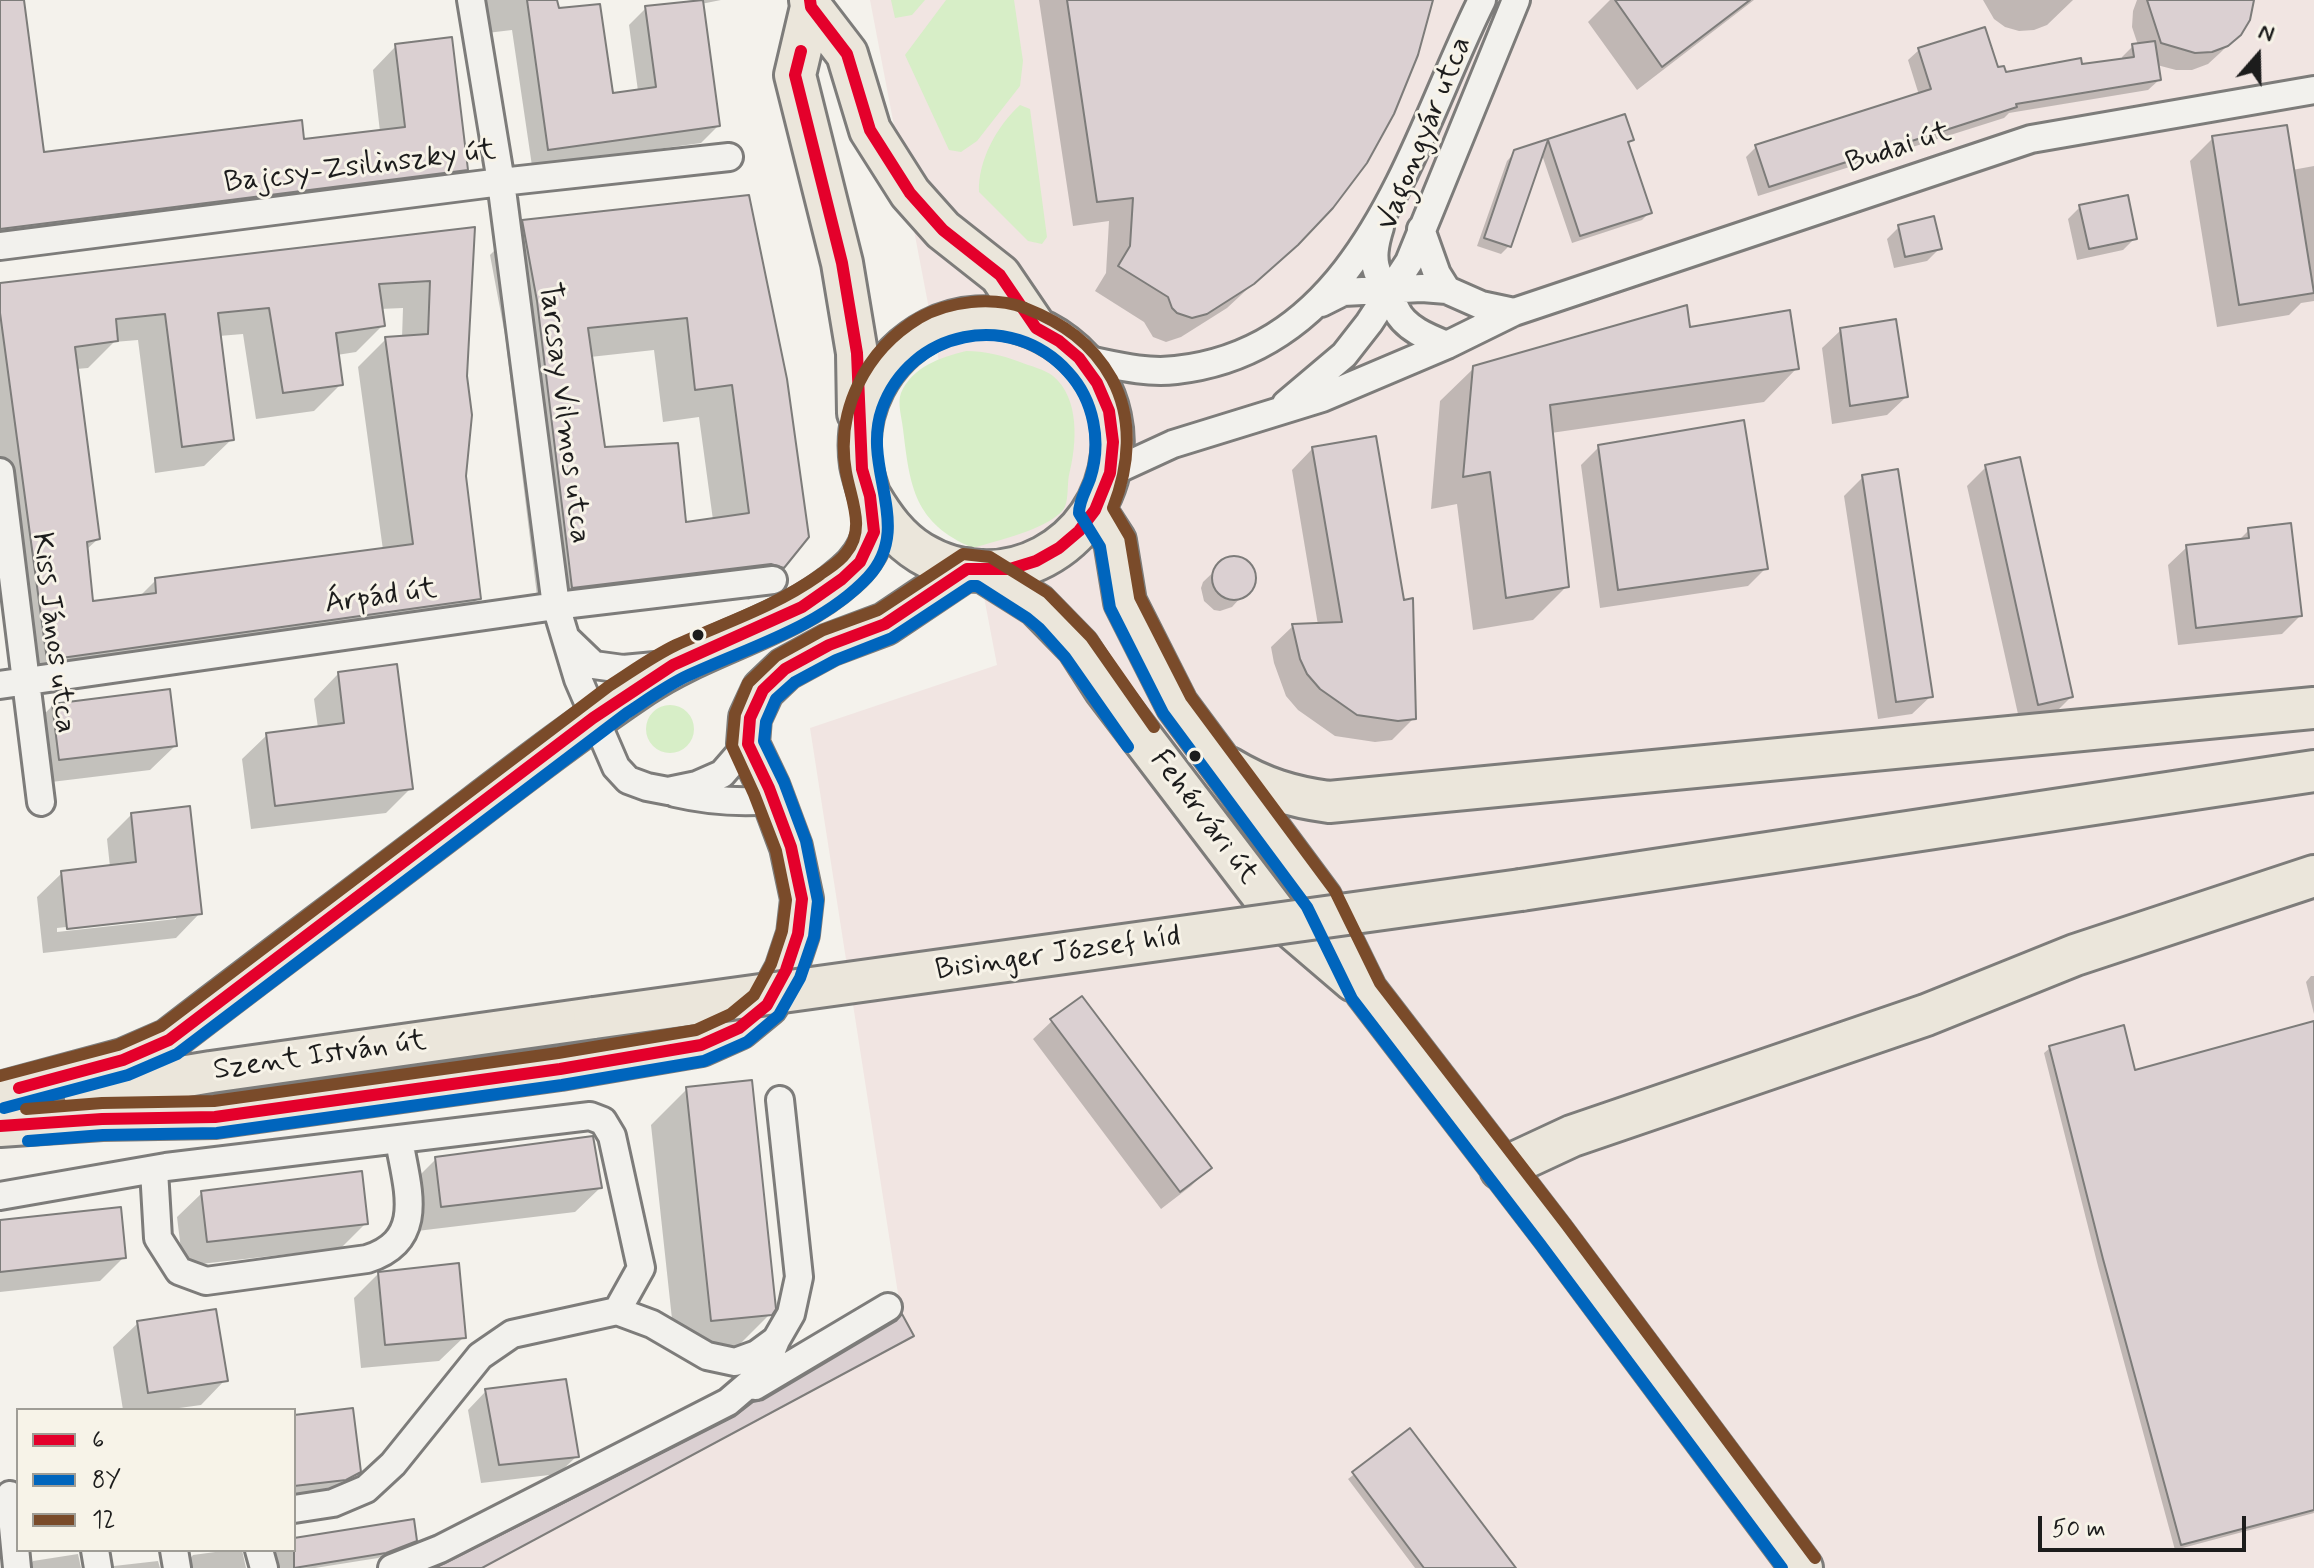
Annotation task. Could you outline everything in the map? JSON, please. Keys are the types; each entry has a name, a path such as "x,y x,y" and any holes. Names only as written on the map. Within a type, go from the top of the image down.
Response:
{"main road":[{"path":"810,4 847,54 870,130 910,193 943,230 1000,275 1036,328"},
{"path":"0,1093 123,1060 169,1040 593,718 673,665 802,607 860,562 874,532 859,441 857,353 842,263 795,75 810,4"},
{"path":"859,441 865,406 880,374 903,348 933,329 967,319 1002,318 1036,328 1059,341 1079,358 1097,383 1109,411 1113,442 1110,473 1095,510 1079,531 1059,548 1036,561 1010,569 975,570 942,563 899,537 870,496"},
{"name":"Fehérvári út","path":"1095,510 1115,541 1125,602 1177,705 1321,899 1366,991 1553,1234 1802,1568"},
{"path":"0,1126 102,1119 215,1117 560,1069 701,1045 739,1028 767,1005 786,970 798,934 802,899 791,847 748,744 750,718 763,690 785,669 829,645 885,624 975,570"},
{"name":"Fehérvári út","path":"975,570 1037,605 1078,647 1105,689 1278,916 1366,991"},
{"path":"1222,764 1255,784 1285,795 1329,802 2314,708"},
{"name":"Bisinger József híd","path":"594,1018 1521,890 2314,771"},
{"path":"1501,1169 1572,1136 1926,1015 2075,955 2314,876"},
{"name":"Szent István út","path":"0,1106 211,1072 594,1018"}],"street":[{"name":"Tarcsay Vilmos utca","path":"471,0 501,182 556,606 593,718 616,767 628,780 706,800 742,803 773,800"},
{"name":"Vagongyár utca","path":"1317,305 1348,269 1383,215 1482,0"},
{"name":"Vagongyár utca","path":"1391,291 1409,262 1516,0"},
{"name":"Budai út","path":"1110,473 1158,449 1280,409 1313,402 1447,345 1514,312 2031,139 2314,90"},
{"name":"Bajcsy-Zsilinszky út","path":"0,246 501,182 729,157"},
{"path":"1383,215 1374,255 1379,278 1391,291 1402,320 1431,339 1447,345"},
{"path":"1421,229 1437,274 1447,290"},
{"path":"1079,358 1137,370 1176,370 1232,357 1279,336 1317,305 1343,292 1366,289 1447,290 1481,305 1514,312"},
{"name":"Budai út","path":"1280,409 1344,355 1391,291"},
{"name":"Kiss János utca","path":"0,472 41,802"},
{"name":"Árpád út","path":"0,685 556,606 773,580"},
{"path":"565,637 594,665 623,669 673,665"},
{"name":"Tarcsay Vilmos utca","path":"668,791 697,785 722,774 748,744"},
{"path":"728,1402 763,1372 791,1314 799,1277 780,1100"},
{"path":"0,1196 154,1170 590,1116 603,1121 612,1136 641,1268 617,1311"},
{"path":"154,1170 158,1238 179,1271 206,1281 384,1254 403,1237 410,1208 399,1140"},
{"path":"392,1568 440,1549 728,1402 888,1307"},
{"path":"296,1509 333,1503 366,1489 393,1464 480,1356 512,1334 617,1311 652,1324 707,1356 735,1362 757,1354 776,1340"},
{"path":"9,1496 17,1568"}],"shaded area":[{"path":"870,0 2314,0 2314,1568 425,1568 901,1313 810,728 997,665"}],"green space":[{"path":"891,0 925,0 912,15 895,18"},
{"path":"946,0 1014,0 1023,61 1020,86 977,141 961,152 949,150 905,55"},
{"path":"1020,105 1030,109 1047,237 1042,244 1028,241 979,192 979,180 990,145"},
{"path":"966,351 1000,355 1053,376 1068,396 1075,436 1063,510 1034,529 973,548 938,527 918,501 909,469 900,406 901,393 912,376 937,360"},
{"path":"670,705 687,712 694,729 687,746 670,753 653,746 646,729 653,712"}],"building":[{"path":"0,0 24,0 44,152 302,120 304,139 405,127 395,44 452,37 468,170 0,229"},
{"path":"527,0 557,0 559,8 600,4 613,93 656,87 645,6 703,0 720,126 548,150"},
{"path":"1067,0 1433,0 1418,55 1394,114 1367,163 1333,208 1254,284 1207,314 1192,318 1177,313 1168,297 1118,266 1130,246 1133,198 1097,202"},
{"path":"1615,0 1750,0 1662,67"},
{"path":"2147,0 2254,0 2250,20 2241,35 2228,46 2212,52 2195,53 2161,43"},
{"path":"1985,27 1998,67 2004,66 2006,72 2081,58 2082,64 2134,57 2132,44 2155,41 2161,80 2016,104 2017,107 1769,187 1755,145 1931,89 1918,48"},
{"path":"1625,114 1634,140 1628,142 1652,213 1580,236 1548,140 1511,247 1484,238 1514,150"},
{"path":"2287,125 2314,293 2239,305 2212,136"},
{"path":"749,195 787,379 809,537 784,568 771,564 572,588 537,301 522,220","holes":["687,318 695,390 732,385 749,513 686,522 678,443 605,447 588,328"]},
{"path":"2128,195 2137,239 2089,249 2079,205"},
{"path":"1934,216 1942,249 1905,257 1898,225"},
{"path":"475,227 467,376 472,415 466,476 481,599 47,660 0,313 0,283","holes":["430,281 428,334 385,337 413,544 155,578 156,593 93,601 87,542 100,539 75,347 118,341 116,319 165,314 182,447 234,440 218,313 269,308 283,393 343,385 336,333 385,326 379,284"]},
{"path":"1687,305 1690,327 1790,310 1799,369 1550,405 1569,587 1506,598 1490,472 1463,477 1473,366"},
{"path":"1896,319 1908,397 1850,406 1840,328"},
{"path":"1744,420 1768,569 1618,590 1598,445"},
{"path":"1376,436 1404,600 1413,598 1416,719 1398,721 1357,715 1320,689 1307,674 1300,659 1292,624 1342,622 1312,447"},
{"path":"2020,457 2073,697 2038,705 1985,465"},
{"path":"1898,469 1933,697 1896,702 1862,475"},
{"path":"2291,523 2302,616 2196,628 2186,545 2249,538 2248,528"},
{"path":"1234,556 1249,563 1256,578 1249,593 1234,600 1219,593 1212,578 1219,563"},
{"path":"397,664 413,789 275,806 266,733 344,723 338,672"},
{"path":"170,689 177,746 59,760 52,704"},
{"path":"190,806 202,914 67,929 61,871 136,862 131,813"},
{"path":"1082,996 1212,1168 1180,1192 1050,1019"},
{"path":"2314,1021 2314,1510 2181,1545 2049,1046 2124,1025 2135,1070"},
{"path":"752,1080 776,1309 772,1315 711,1321 686,1087"},
{"path":"593,1136 602,1188 441,1207 435,1157"},
{"path":"362,1171 368,1224 207,1242 201,1191"},
{"path":"121,1207 126,1258 0,1272 0,1220"},
{"path":"459,1263 466,1338 385,1345 378,1272"},
{"path":"216,1309 228,1381 148,1393 137,1321"},
{"path":"902,1314 914,1336 482,1568 435,1568 735,1416 753,1402 763,1400 896,1321"},
{"path":"566,1379 579,1457 499,1465 485,1389"},
{"path":"353,1408 361,1472 346,1480 296,1486 296,1415"},
{"path":"1410,1428 1516,1568 1424,1568 1352,1472"},
{"path":"414,1519 417,1541 386,1553 294,1568 296,1538"}],"transit line":[{"name":"6","path":"0,1126 102,1119 215,1117 560,1069 701,1045 739,1028 767,1005 786,970 798,934 802,899 791,847 769,788 748,744 750,718 763,690 785,669 829,645 885,624 967,569 1010,569 1036,561 1059,548 1079,531 1095,510 1110,473 1113,442 1109,411 1097,383 1079,358 1059,341 1036,328 1000,275 943,230 910,193 870,130 847,54 811,7 810,0"},
{"name":"6","path":"19,1088 123,1060 169,1040 593,718 673,665 802,607 860,562 874,532 870,496 862,469 857,353 842,263 795,75 801,51"},
{"name":"12","path":"0,1076 118,1045 161,1026 609,686 667,649 784,597 836,563 852,544 856,524 846,472 845,426 858,384 870,364 900,331 931,312 971,302 1012,304 1039,314 1075,336 1095,355 1112,379 1124,411 1127,444 1123,476 1113,508 1130,537 1140,597 1191,697 1335,891 1380,983 1566,1224 1815,1558"},
{"name":"8Y","path":"4,1108 128,1075 177,1054 627,713 681,679 807,623 849,594 868,577 881,558 887,538 888,517 877,431 882,409 896,382 915,361 938,346 964,337 991,335 1019,340 1045,352 1068,372 1090,408 1095,436 1094,465 1079,513 1100,547 1110,608 1163,713 1307,907 1352,999 1782,1568"},
{"name":"12","path":"26,1109 102,1103 214,1101 558,1053 696,1030 731,1014 754,995 771,964 782,931 786,900 776,851 732,746 735,714 748,683 776,656 823,630 878,610 963,554 990,557 1048,593 1091,637 1154,727"},
{"name":"8Y","path":"28,1141 103,1135 217,1133 562,1085 704,1061 747,1042 779,1015 800,978 814,937 818,901 806,841 784,782 764,741 766,722 776,699 795,682 836,660 892,638 971,586 977,586 1039,628 1065,657 1128,747"}]}
